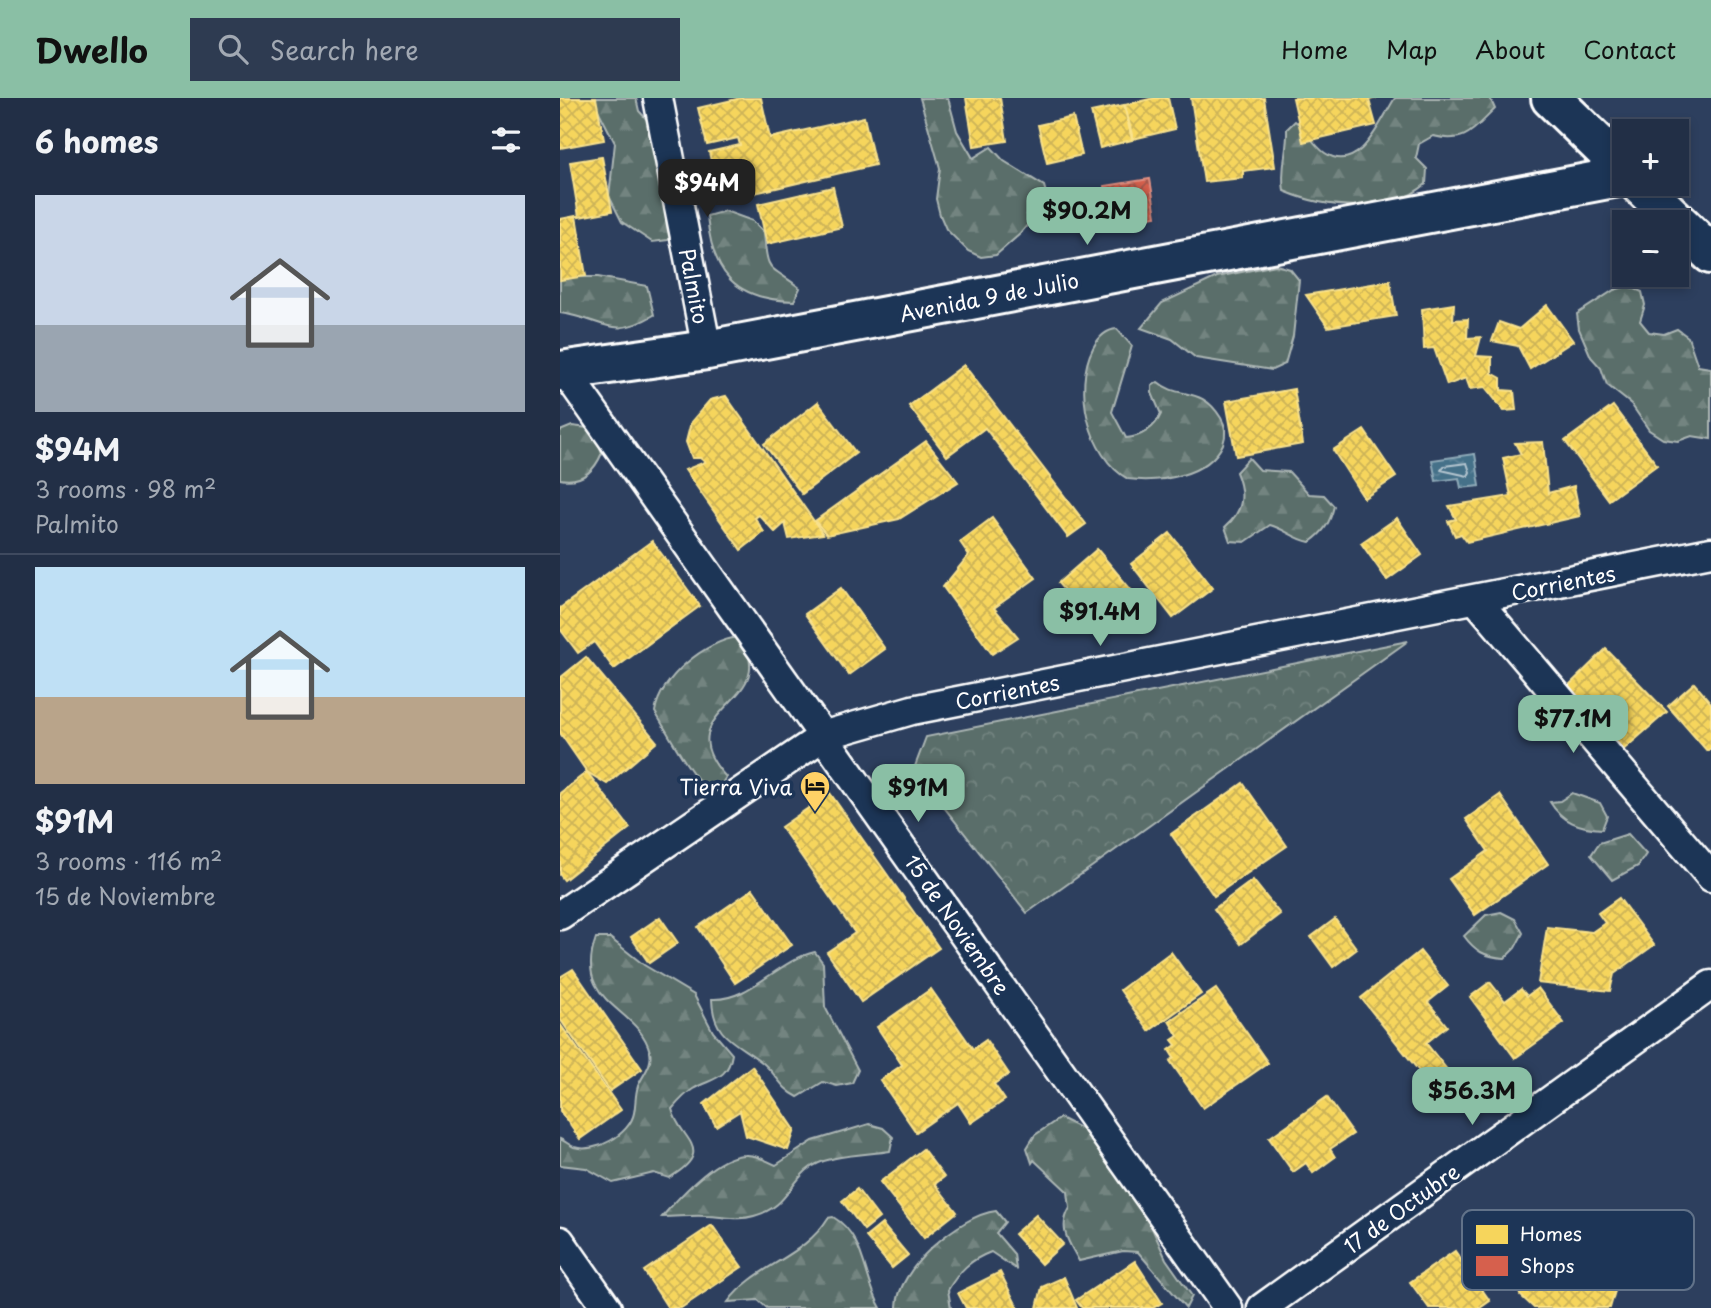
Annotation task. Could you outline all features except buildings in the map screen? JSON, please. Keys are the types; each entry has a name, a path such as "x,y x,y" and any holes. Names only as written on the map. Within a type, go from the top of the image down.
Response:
{"main road":[{"path":"1552,98 1612,157"},
{"name":"Avenida 9 de Julio","path":"562,371 707,350 1612,178"},
{"path":"1652,196 1711,254"}],"street":[{"name":"Palmito","path":"658,98 707,350"},
{"name":"15 de Noviembre","path":"562,371 825,736 1228,1308"},
{"name":"Corrientes","path":"560,915 825,736 912,710 1711,552"},
{"path":"1476,600 1711,877"},
{"name":"17 de Octubre","path":"1262,1308 1711,985"},
{"path":"560,1241 607,1308"}],"green space":[{"path":"592,98 636,98 639,111 686,162 695,206 682,231 668,240 652,242 622,222 609,196 615,143"},
{"path":"920,98 948,98 957,131 973,158 991,147 1004,161 1044,186 1048,200 1020,234 996,255 981,257 968,251 946,229 936,199 940,168"},
{"path":"1395,98 1490,98 1495,109 1461,137 1433,136 1419,144 1416,158 1427,169 1426,184 1395,201 1376,205 1338,205 1284,191 1287,129 1295,121 1325,153 1337,158 1349,157 1368,142"},
{"path":"725,211 753,221 764,232 767,256 772,267 800,288 794,301 756,295 730,280 714,253 707,216"},
{"path":"1276,265 1290,269 1299,280 1293,336 1285,364 1272,370 1196,358 1172,339 1141,328 1162,303 1217,277"},
{"path":"560,277 598,277 647,286 654,315 627,327 617,327 560,313"},
{"path":"1630,287 1642,292 1645,305 1640,321 1649,332 1664,334 1677,329 1688,337 1698,366 1711,368 1711,439 1692,436 1678,441 1663,439 1649,430 1631,404 1607,385 1601,368 1591,357 1579,329 1577,314 1614,290"},
{"path":"1117,329 1132,346 1112,412 1126,438 1147,431 1161,414 1152,393 1152,386 1158,382 1174,391 1206,401 1221,418 1225,438 1216,455 1206,464 1168,478 1128,479 1114,469 1103,455 1088,420 1084,382 1087,364 1095,344 1105,333"},
{"path":"572,426 588,428 597,439 602,453 586,475 568,480 560,479 560,431"},
{"path":"1249,458 1260,470 1289,472 1309,494 1324,495 1334,506 1323,531 1310,542 1270,525 1245,542 1230,541 1225,527 1236,515 1241,502 1241,488 1236,472"},
{"path":"739,637 750,659 748,677 715,720 708,735 710,754 726,777 721,785 707,790 686,763 655,712 665,687 686,663 713,645"},
{"path":"1408,641 1027,913 914,769 926,737"},
{"path":"1572,793 1600,803 1607,816 1602,829 1572,823 1560,815 1550,802 1560,801"},
{"path":"1628,834 1646,854 1638,866 1612,880 1591,855 1599,843"},
{"path":"1501,912 1515,919 1523,933 1515,948 1505,958 1481,952 1464,936 1486,915"},
{"path":"596,938 610,938 644,965 694,995 713,1032 732,1054 723,1074 690,1091 672,1109 692,1144 693,1152 683,1168 669,1178 654,1173 613,1183 586,1168 560,1165 560,1139 574,1147 592,1148 611,1140 626,1128 634,1113 638,1086 650,1061 650,1052 644,1037 634,1024 610,1003 593,978 591,960"},
{"path":"815,952 823,963 825,1007 858,1070 852,1083 837,1086 823,1082 798,1097 787,1090 763,1063 728,1038 717,1023 712,999 739,994 789,963"},
{"path":"1060,1118 1100,1138 1147,1217 1166,1259 1192,1296 1186,1308 1138,1252 1123,1251 1079,1261 1068,1241 1065,1228 1066,1215 1070,1208 1068,1192 1034,1160 1032,1163 1027,1148 1035,1135"},
{"path":"869,1124 883,1128 893,1137 890,1151 834,1158 814,1165 779,1203 764,1213 742,1218 662,1217 699,1178 734,1157 749,1155 776,1165 813,1141"},
{"path":"996,1211 1005,1222 996,1233 1014,1254 1016,1269 991,1252 971,1263 956,1277 948,1290 951,1308 897,1308 899,1293 907,1277 933,1247 965,1222"},
{"path":"833,1217 844,1225 858,1246 881,1308 767,1308 758,1300 728,1302 752,1279 806,1243 828,1218"}],"water":[{"path":"1475,454 1480,486 1461,488 1459,478 1436,481 1432,460"}],"place":[{"name":"Tierra Viva","path":"815,813"}]}
